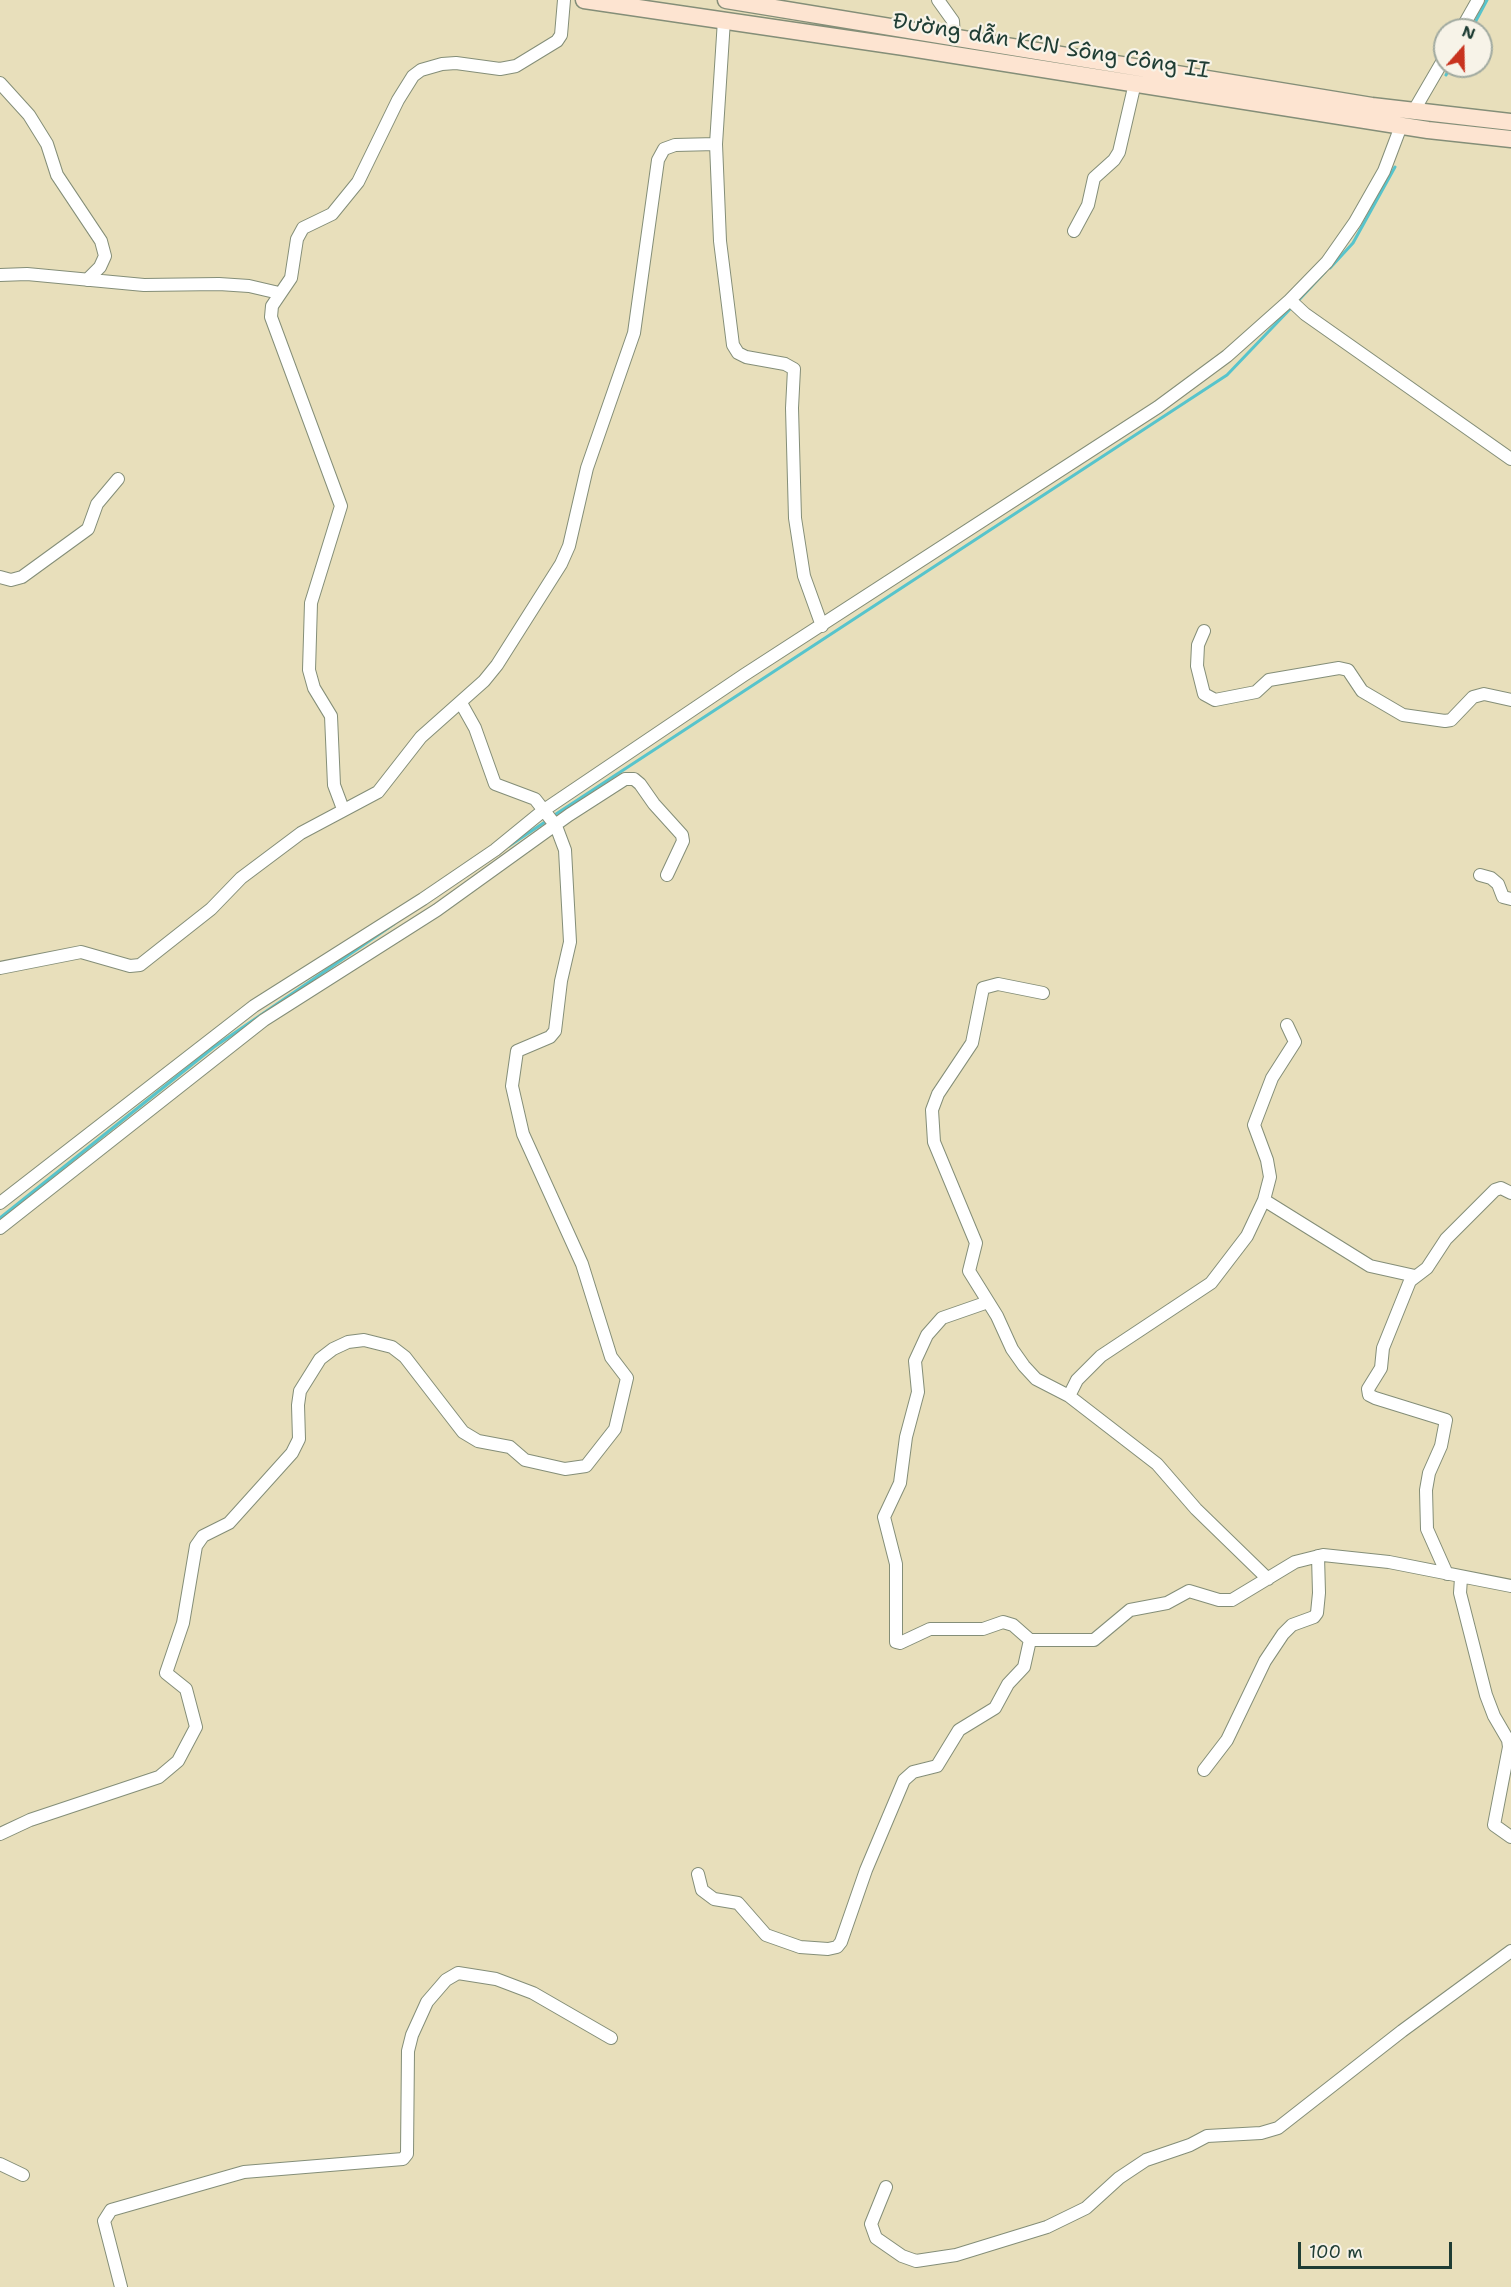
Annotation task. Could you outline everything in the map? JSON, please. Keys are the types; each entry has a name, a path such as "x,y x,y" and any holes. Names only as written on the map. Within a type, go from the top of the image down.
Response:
{"street":[{"path":"343,808 334,785 331,716 314,687 309,670 311,603 341,506 271,317 272,306 291,278 297,239 303,228 332,213 358,182 398,100 413,76 422,70 442,64 500,69 516,66 557,41 561,35 564,0"},
{"name":"Đường dẫn KCN Sông Công II","path":"584,0 724,20 905,39 954,37 1413,112 1511,122"},
{"name":"Đường dẫn KCN Sông Công II","path":"726,0 905,39 1135,83 1401,126 1482,138 1511,139"},
{"path":"938,0 953,21 954,37"},
{"path":"1468,18 1478,0"},
{"path":"724,20 716,144 720,241 733,345 738,353 746,357 785,364 794,369 795,518 804,576 822,626"},
{"path":"1413,112 1433,78"},
{"path":"0,83 29,115 47,144 57,175 101,241 105,256 100,267 87,280"},
{"path":"1074,231 1088,205 1094,178 1114,160 1119,152 1135,83"},
{"path":"0,1228 264,1020 428,917 551,819 822,626 1158,407 1227,356 1292,301 1327,262 1355,222 1384,171 1401,126"},
{"path":"0,968 81,952 130,966 140,965 211,909 242,878 310,826 378,792 421,737 461,703 497,665 561,564 569,546 587,468 634,333 658,160 664,149 675,145 716,144"},
{"path":"0,275 27,274 144,285 249,286 279,293"},
{"path":"1292,301 1305,314 1511,459"},
{"path":"0,577 11,580 22,577 88,529 97,504 118,479"},
{"path":"1204,631 1198,645 1197,666 1204,694 1215,700 1256,692 1269,680 1339,668 1348,670 1362,691 1403,715 1445,721 1451,720 1466,702 1484,693 1511,700"},
{"path":"0,1834 30,1820 159,1778 178,1761 196,1727 186,1689 166,1673 183,1623 196,1546 203,1536 229,1523 292,1453 299,1439 300,1391 320,1359 333,1349 348,1342 364,1340 392,1347 405,1357 456,1426 470,1437 510,1447 521,1459 565,1469 589,1464 618,1422 626,1375 612,1357 582,1264 551,1191 523,1134 512,1086 517,1051 554,1035 561,981 569,951 565,850 551,819 529,795 495,784 475,728 461,703"},
{"path":"0,1203 254,1006 423,899 495,850 625,779 634,779 682,835 683,841 667,875"},
{"path":"1480,875 1491,878 1498,884 1503,897 1511,899"},
{"path":"1043,993 998,984 983,988 972,1043 938,1094 932,1110 934,1142 976,1243 969,1271 1012,1349 1024,1366 1036,1378 1069,1396 1157,1464 1196,1509 1268,1579"},
{"path":"1069,1396 1077,1380 1101,1356 1211,1283 1247,1236 1264,1200 1269,1169 1254,1125 1272,1078 1295,1042 1287,1025"},
{"path":"110,1117 119,1135"},
{"path":"1447,1574 1427,1529 1426,1490 1429,1473 1441,1446 1446,1420 1375,1398 1370,1395 1368,1389 1381,1368 1383,1348 1406,1288 1415,1276 1427,1268 1446,1239 1495,1190 1501,1188 1511,1194"},
{"path":"1264,1200 1370,1266 1415,1276"},
{"path":"988,1302 942,1318 927,1335 915,1361 918,1392 906,1437 900,1483 884,1517 896,1564 896,1642 930,1629 983,1629 1003,1622 1013,1625 1030,1640 1094,1640 1137,1607 1167,1603 1189,1591 1227,1601 1295,1562 1318,1556 1338,1555 1389,1562 1511,1587"},
{"path":"1204,1770 1227,1740 1265,1660 1283,1634 1292,1625 1314,1617 1317,1612 1318,1556"},
{"path":"1461,1578 1460,1593 1486,1695 1494,1716 1508,1740 1509,1747 1494,1826 1511,1837"},
{"path":"698,1874 702,1890 714,1899 738,1904 766,1935 800,1947 828,1949 837,1947 841,1942 866,1870 904,1780 912,1772 937,1766 959,1730 995,1708 1008,1684 1024,1667 1030,1640"},
{"path":"886,2187 871,2224 876,2238 902,2256 915,2261 968,2252 1047,2228 1086,2208 1119,2178 1146,2160 1190,2145 1207,2136 1261,2133 1278,2128 1393,2038 1511,1951"},
{"path":"121,2287 104,2221 111,2210 244,2172 403,2159 407,2154 408,2051 412,2035 427,2002 446,1980 458,1973 495,1979 533,1993 611,2038"},
{"path":"0,2164 23,2175"}],"waterway":[{"path":"1477,18 1487,0"},
{"path":"1330,268 1353,243 1395,167"},
{"path":"1297,302 1325,272"},
{"path":"553,816 1227,375 1292,307"},
{"path":"509,846 548,820"},
{"path":"0,1218 214,1047 394,924"}]}
